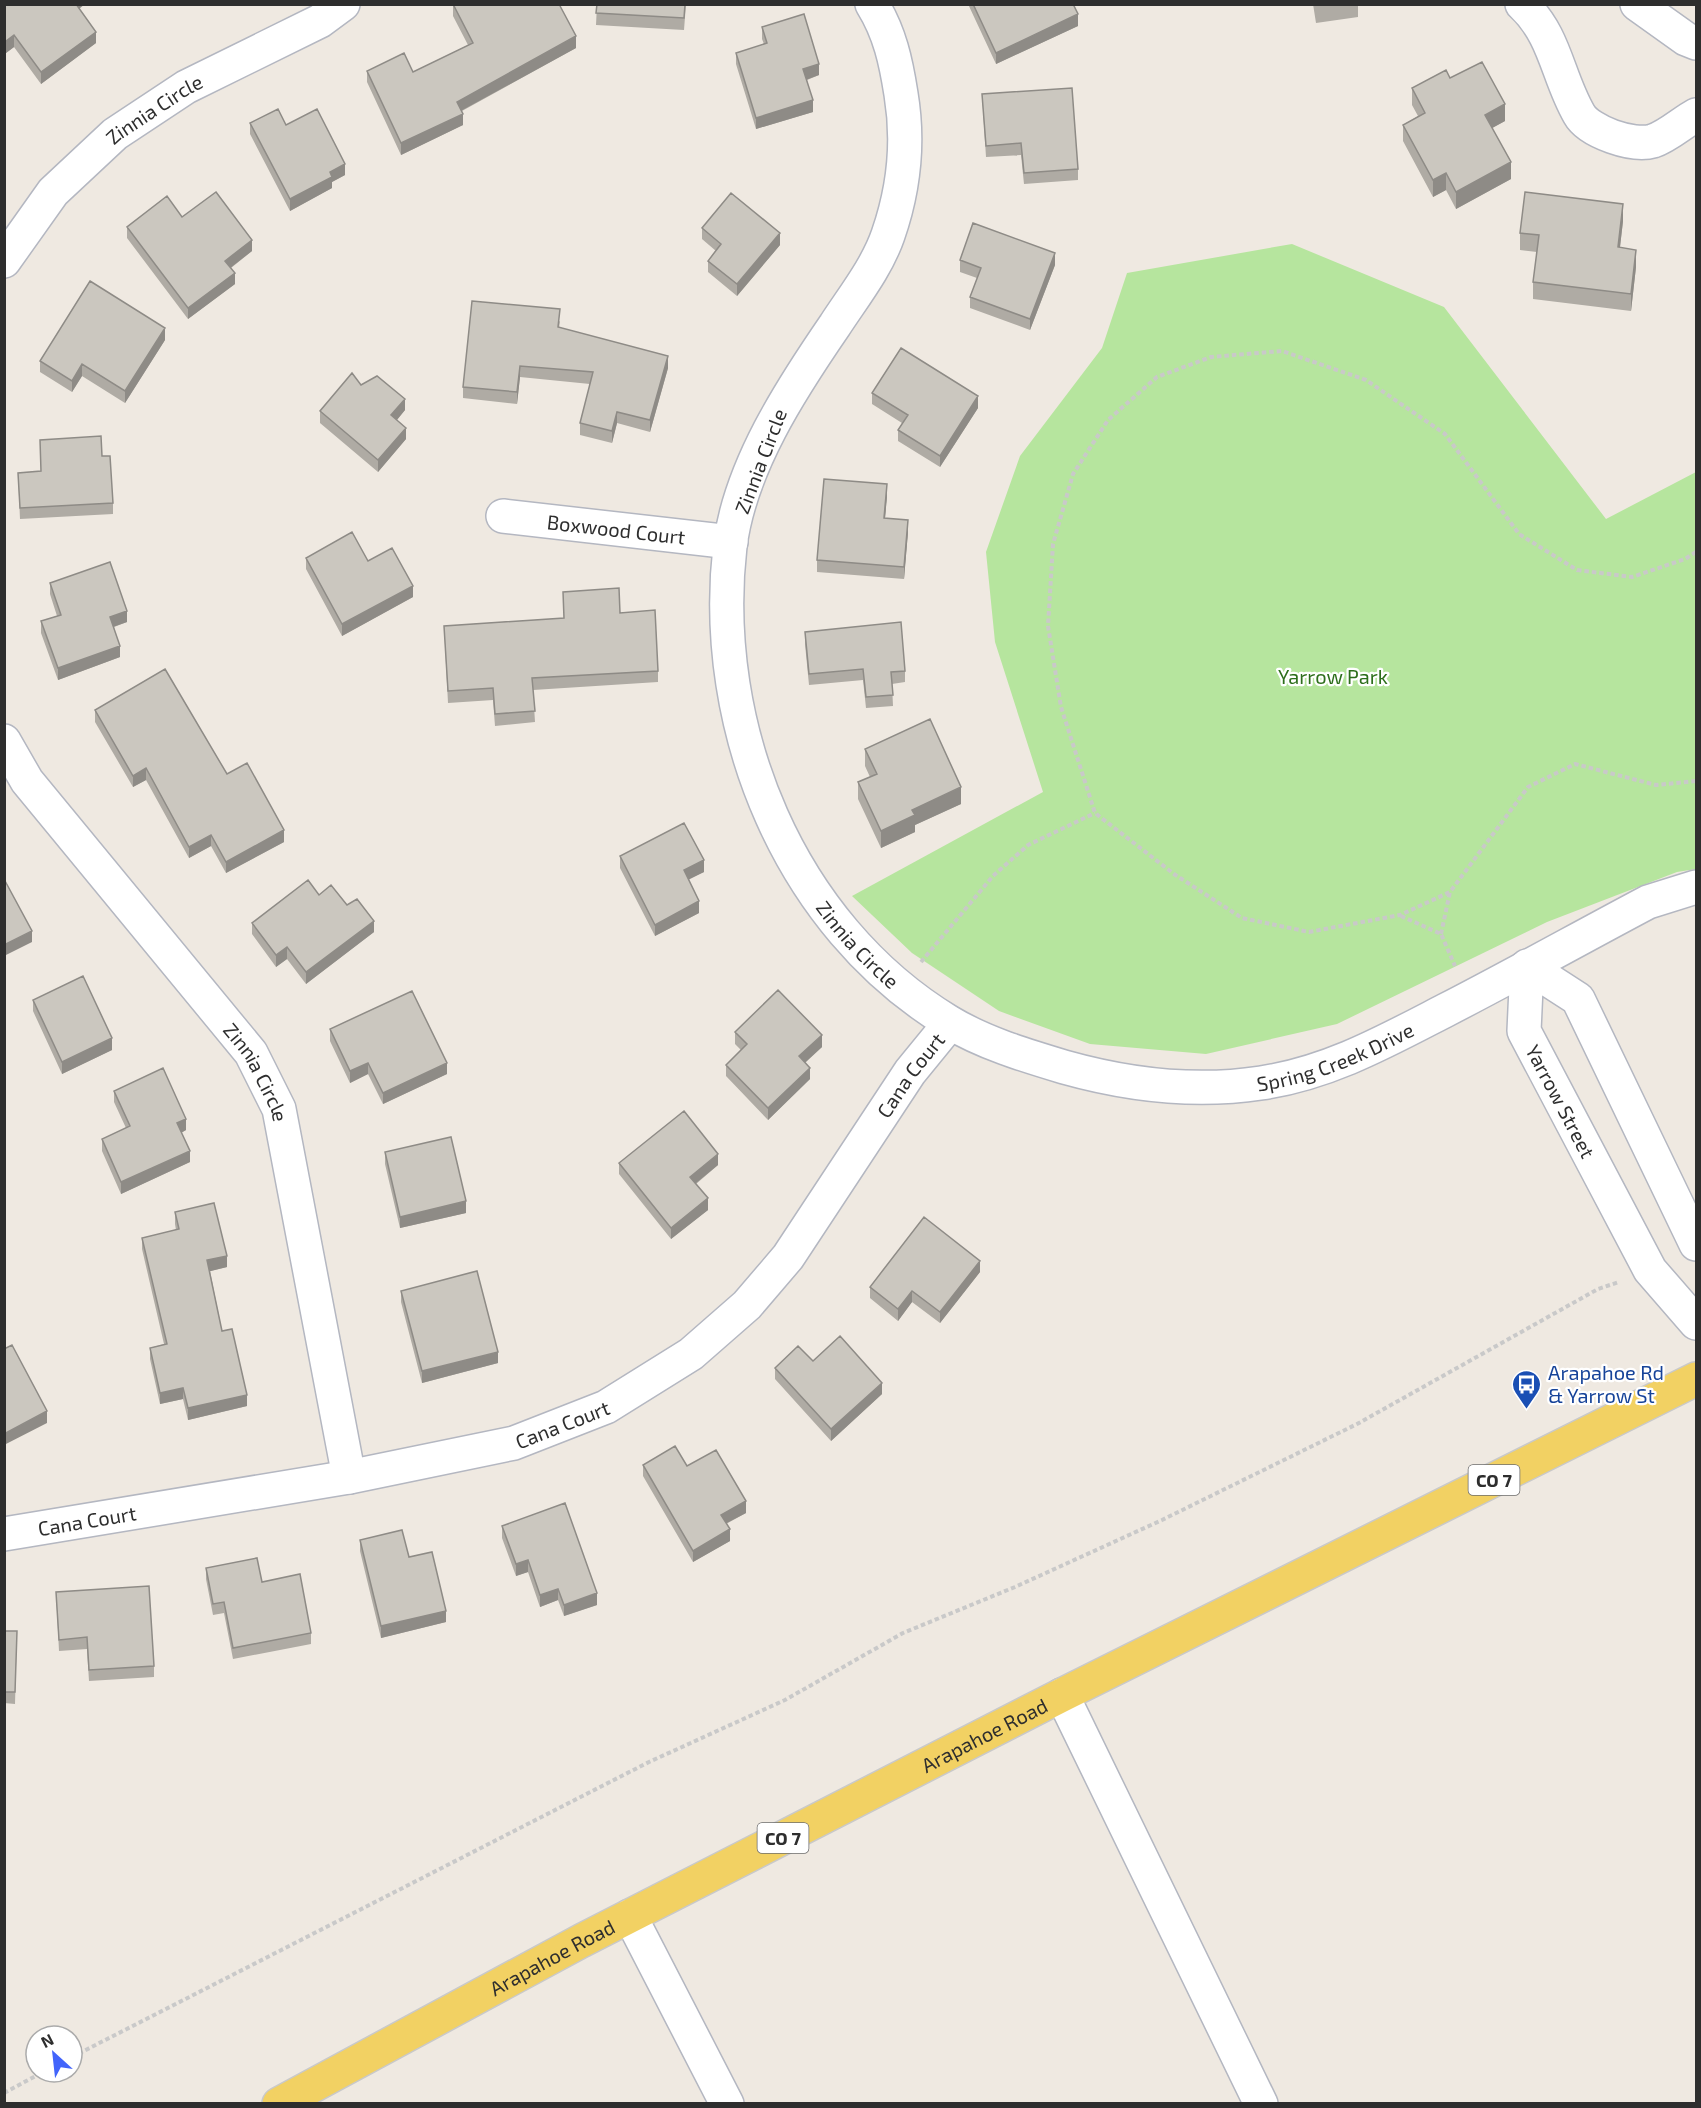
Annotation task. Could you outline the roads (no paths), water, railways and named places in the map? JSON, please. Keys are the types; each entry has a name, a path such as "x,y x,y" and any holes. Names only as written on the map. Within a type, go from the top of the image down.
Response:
{"main road":[{"name":"Arapahoe Road","path":"279,2103 630,1916 1062,1695 1696,1379"}],"street":[{"name":"Zinnia Circle","path":"4,261 53,192 115,134 186,87 320,21 343,4"},
{"name":"Zinnia Circle","path":"872,4 880,17 896,64 906,127 902,183 887,238 871,271 783,401 748,480 731,542 726,631 738,719 766,807 799,871 858,947 905,991 950,1023"},
{"path":"1522,4 1545,31 1579,115 1591,126 1620,140 1653,141 1696,115"},
{"path":"1638,4 1686,39 1696,43"},
{"name":"Boxwood Court","path":"503,516 731,542"},
{"name":"Zinnia Circle","path":"4,741 27,781 251,1053 279,1109 348,1477"},
{"name":"Spring Creek Drive","path":"950,1023 1009,1051 1108,1079 1173,1088 1261,1083 1347,1061 1648,903 1696,887"},
{"path":"1527,966 1578,999 1696,1244"},
{"name":"Yarrow Street","path":"1527,966 1524,1031 1650,1270 1696,1323"},
{"name":"Cana Court","path":"4,1534 348,1477 514,1443 606,1407 691,1354 747,1305 788,1257 910,1072 950,1023"},
{"path":"1062,1695 1260,2103"},
{"path":"630,1916 727,2103"}],"place":[{"name":"Arapahoe Rd & Yarrow St","path":"1527,1410"}],"park label":[{"name":"Yarrow Park","path":"1333,676"}]}
